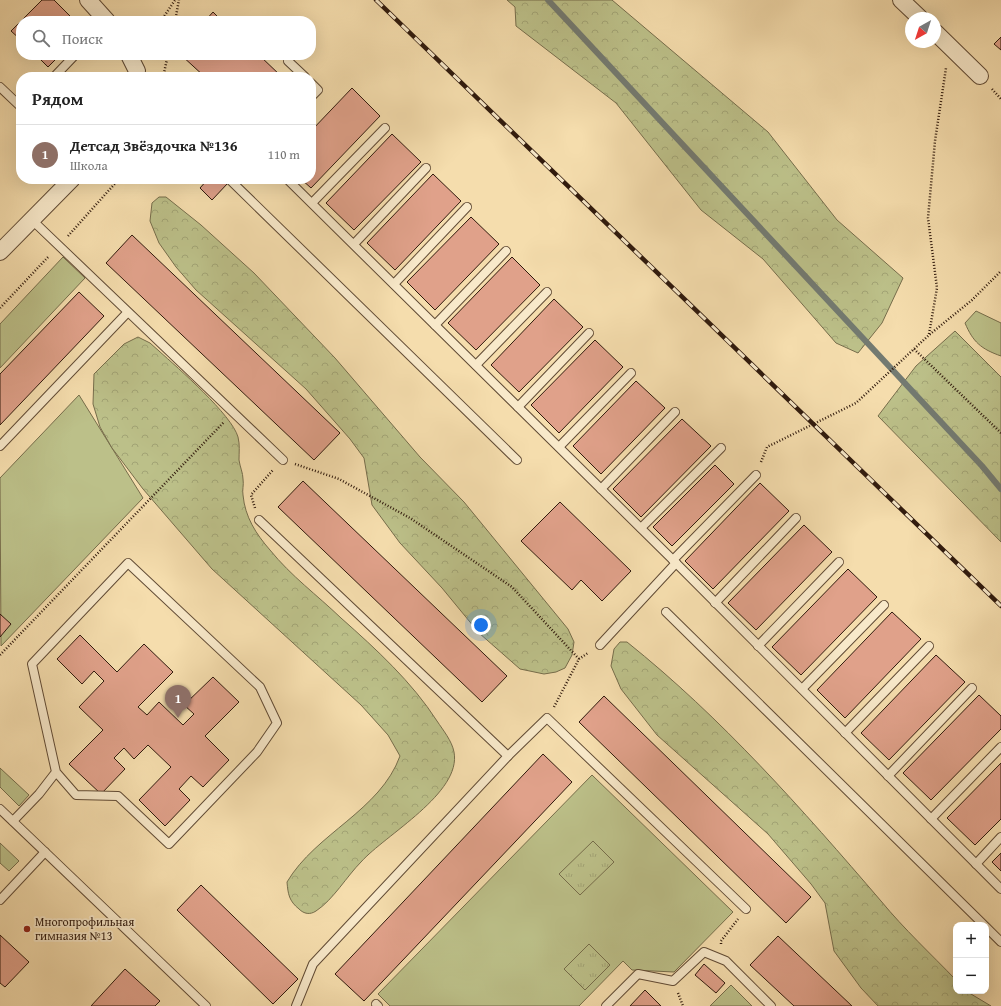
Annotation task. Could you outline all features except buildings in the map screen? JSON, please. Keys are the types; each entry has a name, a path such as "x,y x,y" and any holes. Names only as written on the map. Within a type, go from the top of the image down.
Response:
{"street":[{"path":"88,0 102,16"},
{"path":"901,0 914,12"},
{"path":"941,38 980,76"},
{"path":"132,60 137,72"},
{"path":"0,252 67,184"}],"lane":[{"path":"59,72 70,60"},
{"path":"288,60 300,72"},
{"path":"0,87 16,102"},
{"path":"312,202 385,128"},
{"path":"354,244 426,168"},
{"path":"234,184 517,460"},
{"path":"292,184 675,561 715,603 1001,889"},
{"path":"394,284 467,208"},
{"path":"32,220 127,313 283,460"},
{"path":"435,324 506,251"},
{"path":"476,365 546,292"},
{"path":"0,446 127,313"},
{"path":"518,407 589,334"},
{"path":"559,447 631,373"},
{"path":"601,489 675,412"},
{"path":"641,528 721,448"},
{"path":"600,645 675,561 756,475"},
{"path":"715,603 796,518"},
{"path":"259,520 508,756"},
{"path":"758,646 839,562"},
{"path":"128,563 260,687 277,722 258,752 169,844 118,796 76,795 56,772 32,664 128,563"},
{"path":"802,689 884,605"},
{"path":"666,612 981,922"},
{"path":"845,733 929,646"},
{"path":"888,776 972,688"},
{"path":"296,1006 314,964 508,756 548,718 746,909"},
{"path":"931,819 1001,747"},
{"path":"13,821 39,794 56,772"},
{"path":"0,809 206,1006"},
{"path":"976,864 1001,837"},
{"path":"0,900 45,852"},
{"path":"989,930 1001,942"},
{"path":"606,1006 638,974 673,981 704,952 726,961 771,1006"}],"path":[{"path":"165,16 175,0"},
{"path":"176,16 179,0"},
{"path":"929,335 937,288 928,218 935,141 949,45"},
{"path":"164,72 167,60"},
{"path":"0,308 59,246 115,184"},
{"path":"767,447 856,403 929,335 972,300 1001,271"},
{"path":"914,349 1001,432"},
{"path":"0,655 232,412"},
{"path":"259,520 251,495 283,460 338,479 410,518 512,587 579,659"},
{"path":"548,718 566,688 579,659 600,645"},
{"path":"726,961 721,941 746,909"}],"green space":[{"path":"507,0 612,0 768,132 837,220 903,278 882,323 858,353 836,343 763,259 701,210 616,103 516,26 515,7"},
{"path":"159,197 166,197 201,225 254,273 335,358 420,457 464,502 568,629 574,642 572,655 565,668 556,672 544,674 520,669 479,633 442,588 400,543 372,505 364,458 350,439 306,389 196,290 176,267 159,243 150,221 152,203"},
{"path":"63,257 85,278 0,368 0,324"},
{"path":"976,311 1001,323 1001,356 988,351 978,344 968,330 965,323"},
{"path":"955,331 1001,377 1001,542 878,416 916,366"},
{"path":"138,337 150,343 191,380 226,417 234,428 239,440 239,460 243,477 243,493 246,511 252,525 265,544 295,577 393,666 405,679 427,707 447,736 453,748 453,767 446,783 434,798 420,812 372,851 328,901 312,913 303,912 293,903 289,894 287,882 299,865 314,849 363,807 378,792 391,775 400,756 388,735 361,705 212,569 143,489 112,448 100,427 93,404 94,374 124,344"},
{"path":"79,395 143,498 1,646 0,478"},
{"path":"620,642 627,642 696,702 791,799 899,922 953,977 953,994 971,994 991,1006 878,1006 861,988 834,951 825,903 811,884 768,834 657,735 621,689 611,666 614,649"},
{"path":"0,768 29,795 19,806 0,787"},
{"path":"592,775 733,912 674,972 632,970 623,961 579,1006 390,1006 378,994"},
{"path":"593,841 614,862 580,895 559,874"},
{"path":"0,843 19,861 9,871 0,863"},
{"path":"589,944 610,965 585,990 564,969"},
{"path":"731,985 752,1006 710,1006"}],"waterway":[{"path":"548,0 982,466 1001,489"}],"railway":[{"path":"376,0 1001,606"}],"place":[{"name":"Детсад Звёздочка №136","path":"178,718"},
{"name":"Многопрофильная гимназия №13","path":"27,929"}]}
